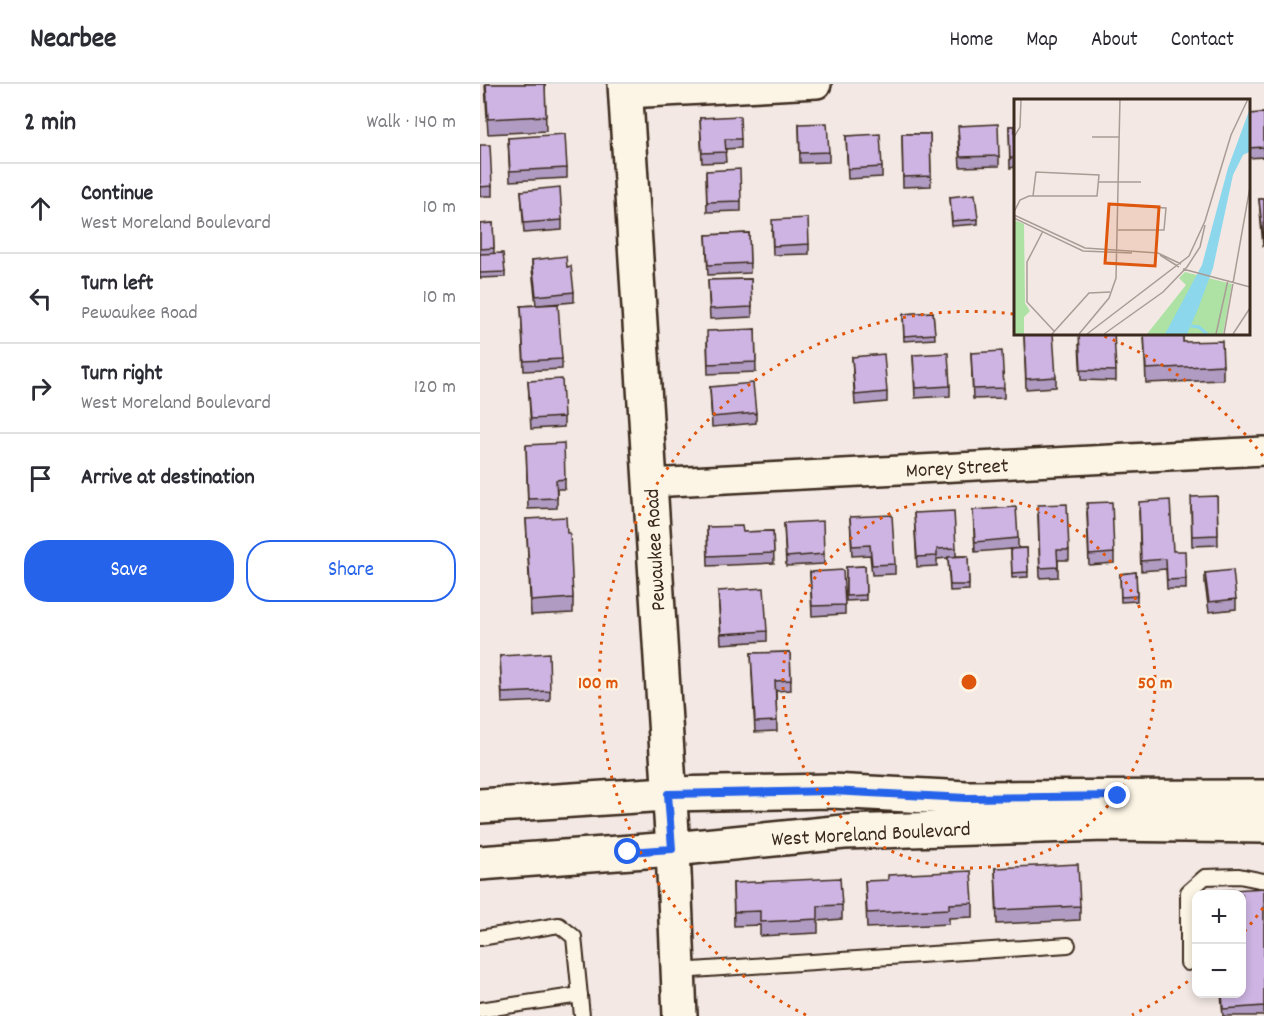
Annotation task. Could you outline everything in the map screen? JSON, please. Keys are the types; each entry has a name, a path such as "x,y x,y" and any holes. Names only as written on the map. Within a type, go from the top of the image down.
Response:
{"street":[{"path":"626,89 817,84"},
{"name":"Pewaukee Road","path":"626,89 680,1016"},
{"name":"Morey Street","path":"650,483 1264,451"},
{"name":"West Moreland Boulevard","path":"480,806 668,794 831,791 966,798 1264,796"},
{"name":"West Moreland Boulevard","path":"480,863 672,849 844,832 1106,824 1264,826"},
{"path":"480,854 480,863"}],"lane":[{"path":"1188,963 1188,891 1205,877 1239,876 1264,881"},
{"path":"480,938 560,925 574,936 582,1016"},
{"path":"678,971 1068,945"},
{"path":"480,1010 580,995"}],"building":[{"path":"486,84 545,84 546,116 488,119"},
{"path":"1264,113 1264,147 1249,148 1249,114"},
{"path":"740,116 741,139 725,139 726,152 702,153 700,118"},
{"path":"827,123 829,152 800,153 799,124"},
{"path":"998,124 999,156 960,157 958,126"},
{"path":"1009,126 1014,126 1014,158 1010,158"},
{"path":"565,134 567,168 510,171 508,138"},
{"path":"880,134 882,167 848,169 846,136"},
{"path":"902,134 930,134 931,176 903,177"},
{"path":"480,145 490,145 492,186 480,187"},
{"path":"740,169 741,201 707,202 706,171"},
{"path":"560,187 562,220 524,223 521,191"},
{"path":"975,194 978,219 952,221 950,197"},
{"path":"1259,199 1264,199 1263,237"},
{"path":"808,218 809,244 773,246 772,220"},
{"path":"493,223 494,248 480,249 480,224"},
{"path":"749,233 750,263 708,265 706,235"},
{"path":"503,253 505,272 480,273 480,254"},
{"path":"566,256 567,267 571,266 574,292 536,296 532,260"},
{"path":"751,279 752,307 710,309 708,280"},
{"path":"558,304 562,359 524,361 521,306"},
{"path":"933,312 935,334 904,336 903,314"},
{"path":"755,329 756,362 708,364 707,331"},
{"path":"1024,334 1053,334 1056,377 1026,379"},
{"path":"1079,334 1114,334 1116,371 1081,370"},
{"path":"1144,334 1183,334 1183,342 1222,341 1223,365 1146,369"},
{"path":"1002,351 1004,388 973,389 971,353"},
{"path":"948,353 950,386 915,388 913,355"},
{"path":"884,354 887,392 855,395 852,357"},
{"path":"562,379 564,417 531,419 528,381"},
{"path":"753,383 756,413 712,417 710,387"},
{"path":"564,443 565,479 556,480 557,498 528,499 526,445"},
{"path":"1217,496 1218,535 1192,536 1191,497"},
{"path":"1170,500 1173,551 1185,551 1186,579 1167,580 1166,559 1141,561 1139,502"},
{"path":"1112,502 1114,553 1089,555 1087,503"},
{"path":"1067,504 1069,550 1057,550 1058,567 1040,568 1038,505"},
{"path":"1016,507 1018,538 975,542 973,510"},
{"path":"954,511 956,548 937,549 937,556 917,557 914,513"},
{"path":"892,515 895,564 872,565 870,545 852,546 850,517"},
{"path":"566,517 567,533 570,533 573,598 531,601 526,519"},
{"path":"823,521 824,554 786,557 784,523"},
{"path":"742,526 743,532 773,531 774,553 708,556 707,527"},
{"path":"1027,548 1028,572 1012,573 1011,549"},
{"path":"968,556 969,585 950,585 948,557"},
{"path":"865,566 866,595 846,596 846,567"},
{"path":"843,570 845,605 812,606 810,572"},
{"path":"1233,570 1236,599 1209,602 1205,573"},
{"path":"1136,572 1137,596 1121,597 1120,574"},
{"path":"764,588 767,631 721,634 718,591"},
{"path":"790,652 791,680 775,681 777,721 755,722 751,653"},
{"path":"549,653 550,691 502,693 500,656"},
{"path":"1078,864 1080,906 997,910 995,868"},
{"path":"971,871 973,903 949,904 949,909 867,913 865,881 888,880 888,875"},
{"path":"840,878 842,905 818,906 818,919 760,922 760,911 734,912 733,883"},
{"path":"1264,888 1264,1006 1223,1009 1222,998 1246,998 1246,890 1232,890"}],"route":[{"path":"628,852 672,849 668,794 831,791 966,798 1118,796"}]}
